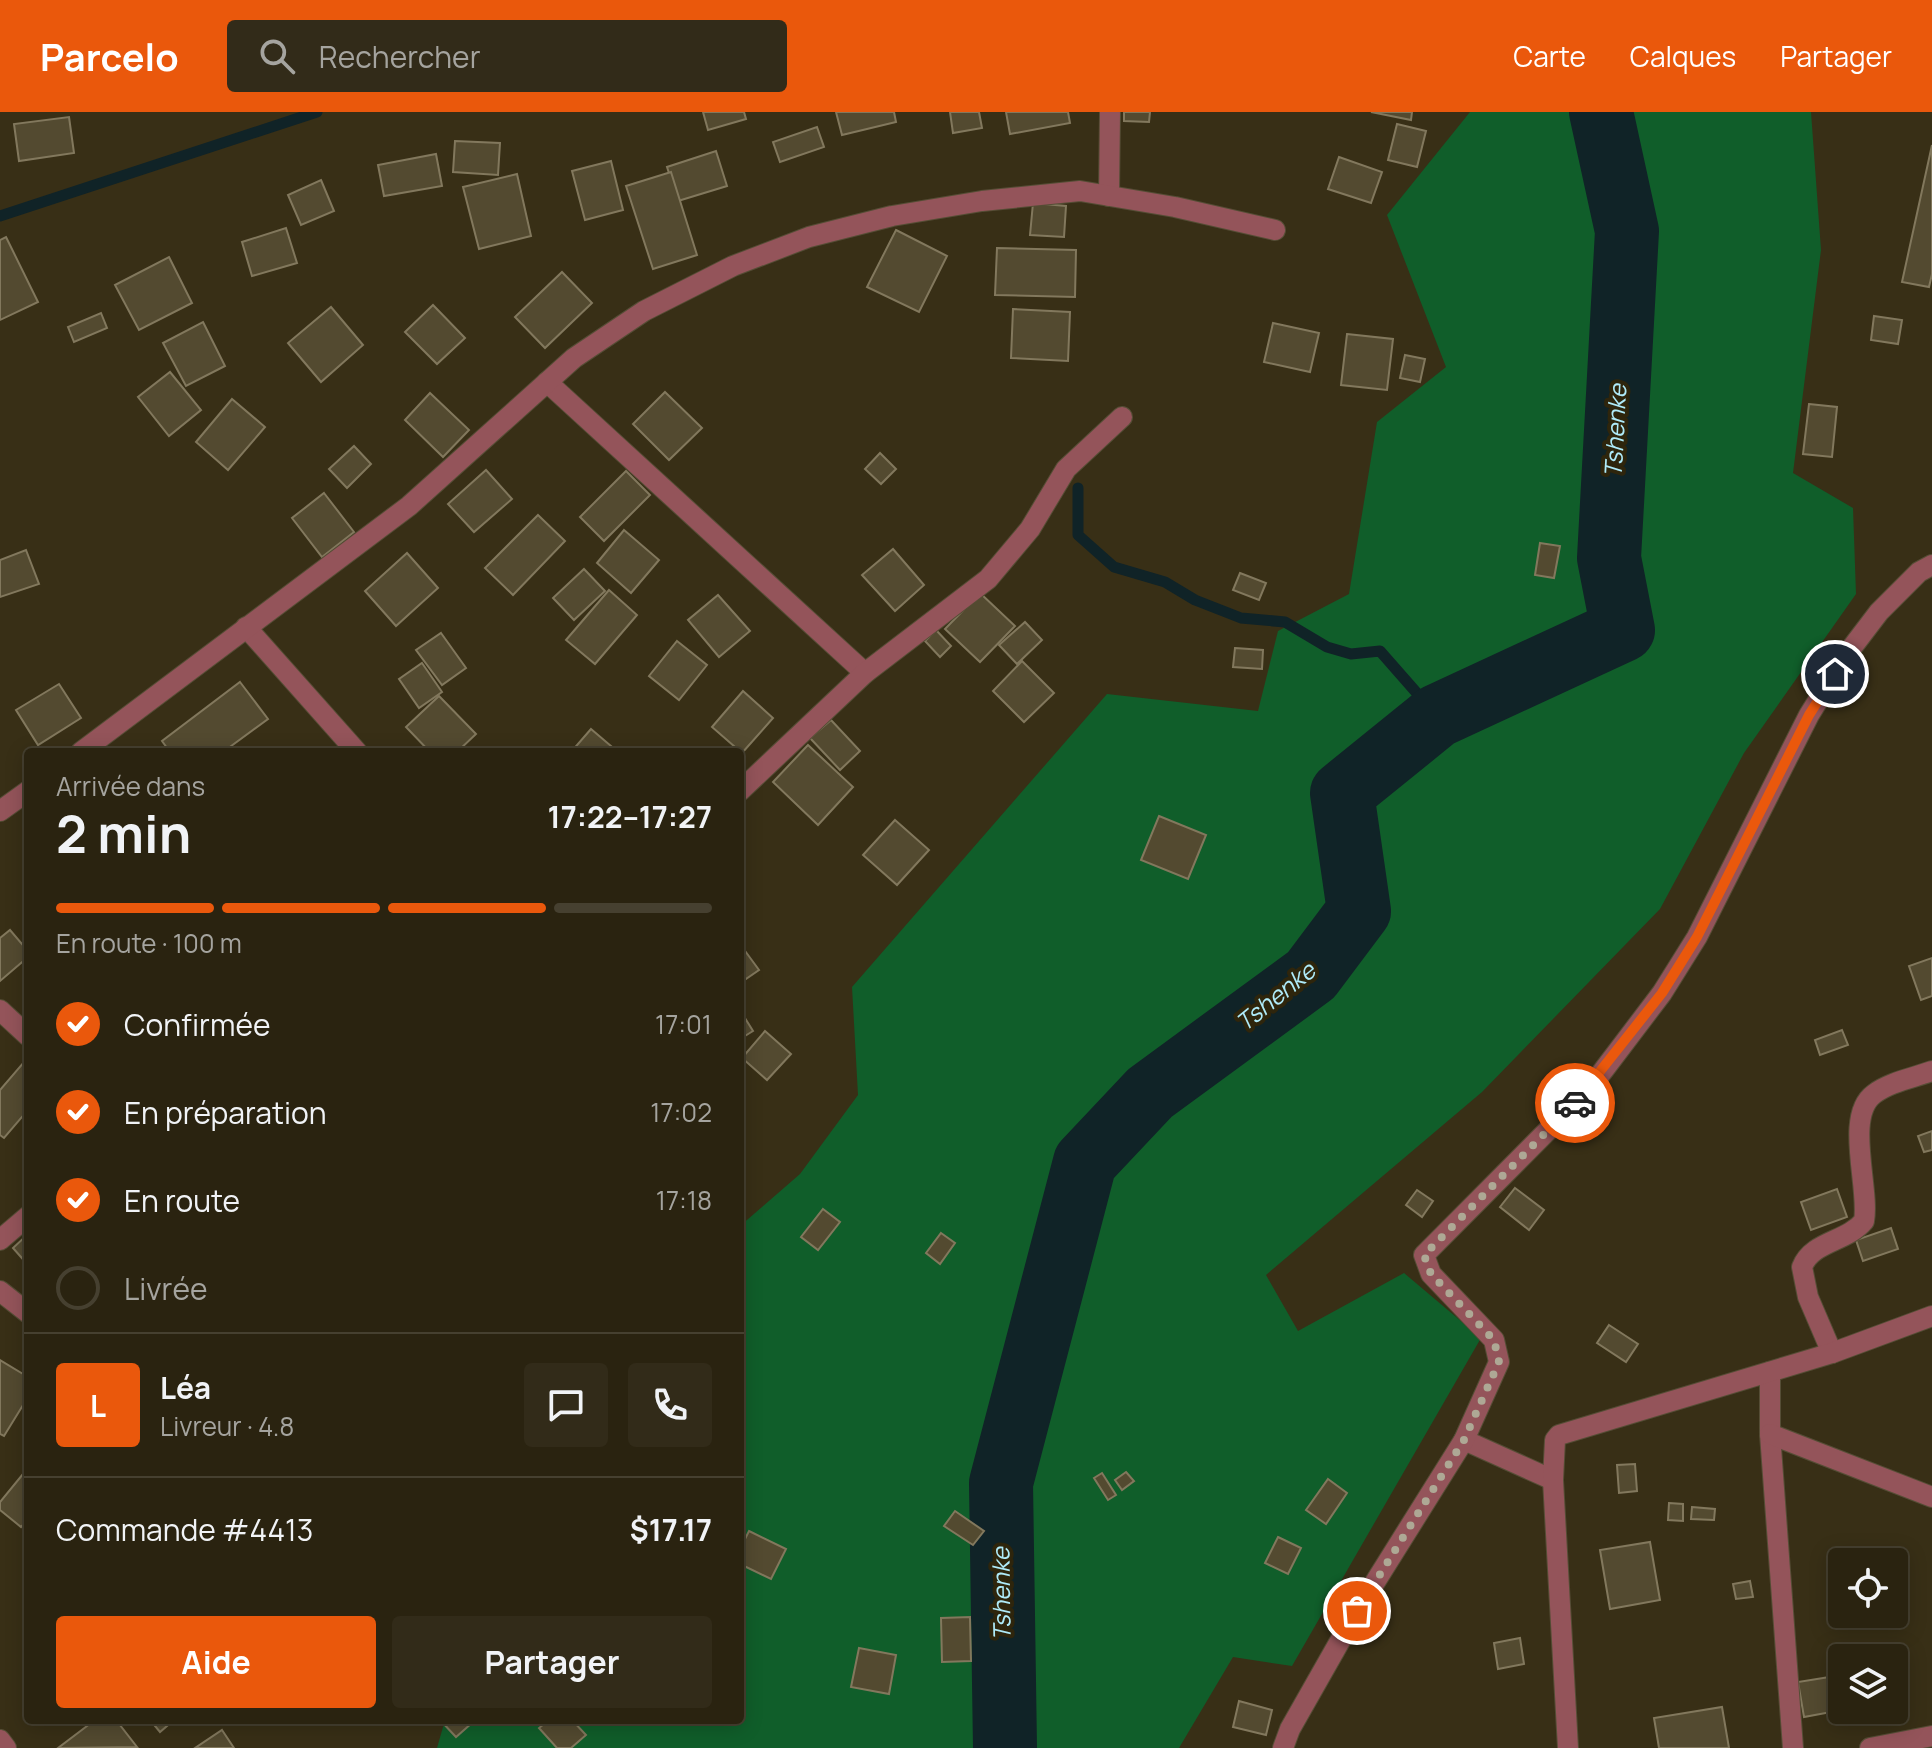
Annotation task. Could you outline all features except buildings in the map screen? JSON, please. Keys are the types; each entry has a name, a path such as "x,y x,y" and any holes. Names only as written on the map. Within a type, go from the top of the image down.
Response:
{"street":[{"path":"1109,196 1110,112"},
{"path":"86,748 409,506 574,358 644,311 733,266 809,237 892,216 982,201 1080,191 1175,207 1275,230"},
{"path":"547,382 865,673"},
{"path":"744,787 865,673 988,579 1030,529 1066,469 1122,417"},
{"path":"1283,1748 1290,1729 1357,1611 1464,1440 1499,1362 1494,1340 1431,1274 1424,1255 1590,1088 1662,993 1697,937 1809,715 1847,654 1879,612 1919,572 1932,565"},
{"path":"246,627 353,748"},
{"path":"0,811 24,794"},
{"path":"0,1010 24,1032"},
{"path":"1832,1353 1808,1297 1802,1267 1811,1253 1857,1229 1864,1221 1859,1120 1865,1103 1883,1088 1932,1071"},
{"path":"0,1240 24,1219"},
{"path":"0,1291 24,1310"},
{"path":"1568,1748 1553,1480 1555,1440 1559,1435 1832,1353 1932,1316"},
{"path":"1770,1372 1770,1434 1793,1748"},
{"path":"1770,1434 1932,1497"},
{"path":"1464,1440 1553,1480"},
{"path":"1870,1748 1932,1736"},
{"path":"0,1740 6,1748"}],"green space":[{"path":"1470,112 1811,112 1821,250 1793,473 1853,508 1856,594 1744,753 1660,909 1482,1092 1266,1275 1298,1331 1404,1273 1481,1338 1292,1666 1233,1657 1179,1748 437,1748 444,1724 744,1724 744,1223 800,1174 858,1095 852,987 1107,694 1258,711 1278,631 1349,594 1377,422 1446,367 1387,215"}],"waterway":[{"path":"0,216 317,112"},
{"name":"Tshenke","path":"1005,1748 1001,1483 1085,1162 1150,1093 1311,975 1359,911 1342,793 1437,716 1623,630 1609,558 1627,231 1601,112"},
{"path":"1078,488 1078,535 1114,567 1165,582 1195,600 1241,618 1285,622 1327,647 1351,654 1380,651 1437,716"}],"way so far":[{"path":"1357,1611 1464,1440 1499,1362 1494,1340 1431,1274 1424,1255 1575,1103"}],"route":[{"path":"1575,1103 1590,1088 1662,993 1697,937 1809,715 1835,674"}]}
